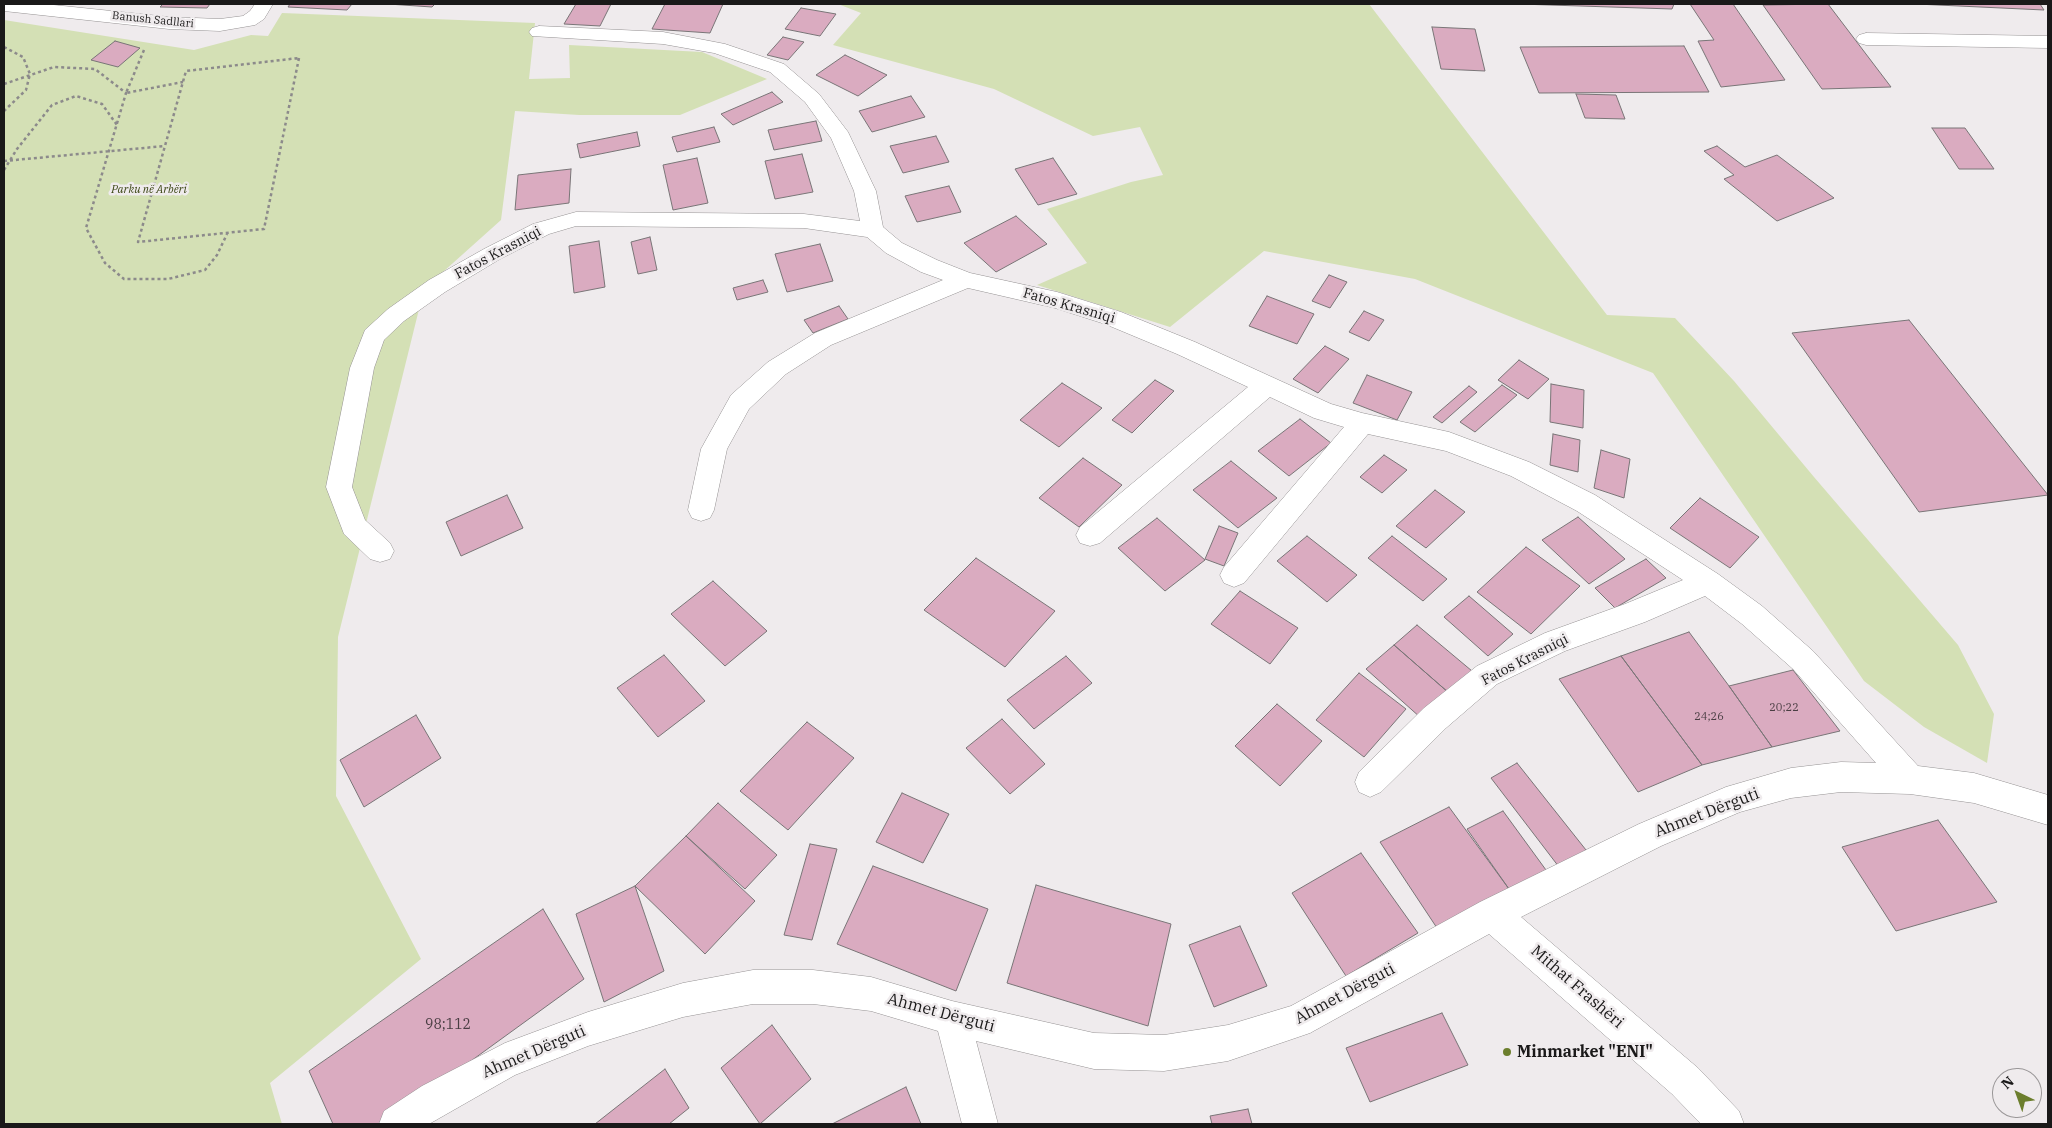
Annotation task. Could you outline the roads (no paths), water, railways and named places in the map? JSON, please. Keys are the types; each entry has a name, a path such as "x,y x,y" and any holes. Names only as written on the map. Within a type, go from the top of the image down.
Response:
{"street":[{"name":"Banush Sadllari","path":"4,5 75,8 156,21 235,24 248,21 257,15 264,4"},
{"path":"539,32 663,38 718,48 777,68 812,98 841,138 865,191 873,230"},
{"path":"1866,39 2048,42"},
{"name":"Fatos Krasniqi","path":"380,551 354,526 339,487 362,368 372,336 396,314 437,286 492,254 541,229 576,219 804,221 873,230 894,248 929,266 966,280 1057,300 1113,318 1186,348 1323,411 1362,423 1449,442 1520,469 1586,503 1708,582 1752,615 1803,660 1910,779"},
{"path":"701,510 714,449 740,402 777,368 823,339 966,280"},
{"path":"1090,535 1266,386"},
{"path":"1234,575 1362,423"},
{"name":"Fatos Krasniqi","path":"1370,782 1435,718 1487,676 1555,642 1635,613 1708,582"},
{"name":"Ahmet Dërguti","path":"397,1124 435,1099 505,1061 588,1029 692,998 753,987 813,987 872,994 952,1018 1094,1050 1164,1053 1228,1043 1298,1021 1372,982 1492,914 1650,835 1737,798 1792,783 1841,777 1910,779 1974,788 2048,810"},
{"name":"Mithat Frashëri","path":"1492,914 1671,1068 1726,1124"},
{"path":"952,1018 980,1124"}],"place":[{"name":"Minmarket \"ENI\"","path":"1507,1052"}],"park label":[{"name":"Parku në Arbëri","path":"149,190"}]}
